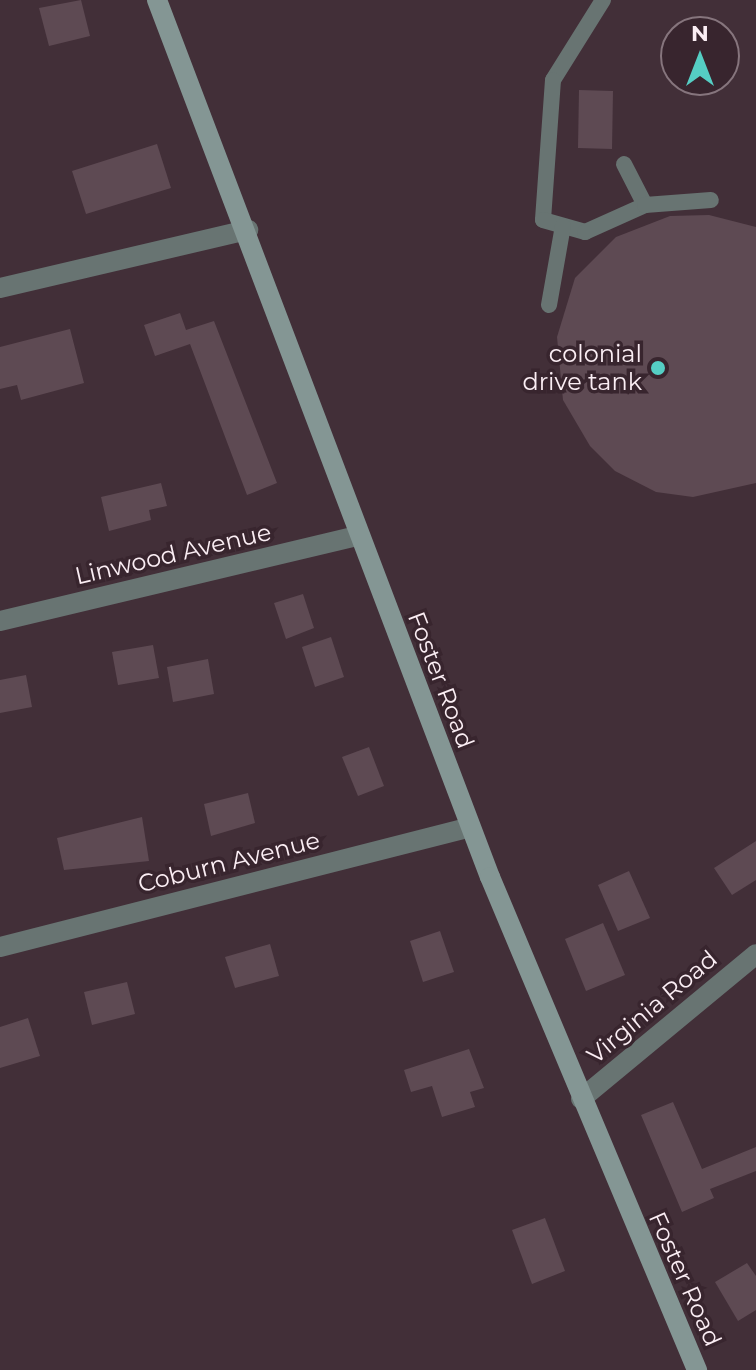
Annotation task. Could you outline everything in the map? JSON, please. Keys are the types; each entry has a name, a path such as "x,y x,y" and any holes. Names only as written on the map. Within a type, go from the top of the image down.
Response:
{"street":[{"name":"Foster Road","path":"157,0 248,230 358,536 470,827 581,1099 697,1370"},
{"path":"0,288 248,230"},
{"name":"Linwood Avenue","path":"0,621 358,536"},
{"name":"Coburn Avenue","path":"0,947 470,827"},
{"name":"Virginia Road","path":"581,1099 756,954"}],"lane":[{"path":"603,0 553,80 543,220 585,232 645,205 711,200"},
{"path":"624,164 645,205"},
{"path":"549,305 563,226"}],"building":[{"path":"81,0 90,36 49,46 39,8"},
{"path":"579,90 613,91 612,149 578,148"},
{"path":"157,144 171,188 86,214 72,171"},
{"name":"colonial drive tank","path":"709,215 756,227 756,483 693,497 656,492 615,471 590,446 563,400 557,337 575,278 616,237 670,216"},
{"path":"180,313 186,330 214,321 277,483 247,495 190,344 155,356 144,325"},
{"path":"70,329 84,383 21,400 17,385 0,389 0,347"},
{"path":"161,483 167,506 149,510 151,520 109,531 101,497"},
{"path":"303,594 314,628 286,639 274,603"},
{"path":"331,637 344,677 315,687 302,647"},
{"path":"153,645 159,678 118,685 112,652"},
{"path":"208,659 214,694 173,702 167,667"},
{"path":"26,675 32,707 0,713 0,680"},
{"path":"369,747 384,786 358,796 342,757"},
{"path":"248,793 255,823 211,836 204,804"},
{"path":"142,817 149,861 64,870 57,838"},
{"path":"756,841 756,880 732,895 714,868"},
{"path":"629,871 650,918 618,931 598,885"},
{"path":"603,923 625,975 586,991 565,939"},
{"path":"440,931 454,972 423,982 410,941"},
{"path":"270,944 279,976 235,988 225,957"},
{"path":"127,982 135,1014 92,1025 84,992"},
{"path":"28,1018 40,1056 0,1068 0,1027"},
{"path":"469,1049 484,1088 470,1092 475,1107 442,1117 432,1086 411,1092 404,1070"},
{"path":"673,1102 702,1169 756,1147 756,1171 710,1189 714,1198 682,1212 641,1115"},
{"path":"545,1218 565,1271 532,1284 512,1230"},
{"path":"747,1263 756,1276 756,1310 738,1321 715,1282"}],"place":[{"name":"colonial drive tank","path":"658,368"}]}
